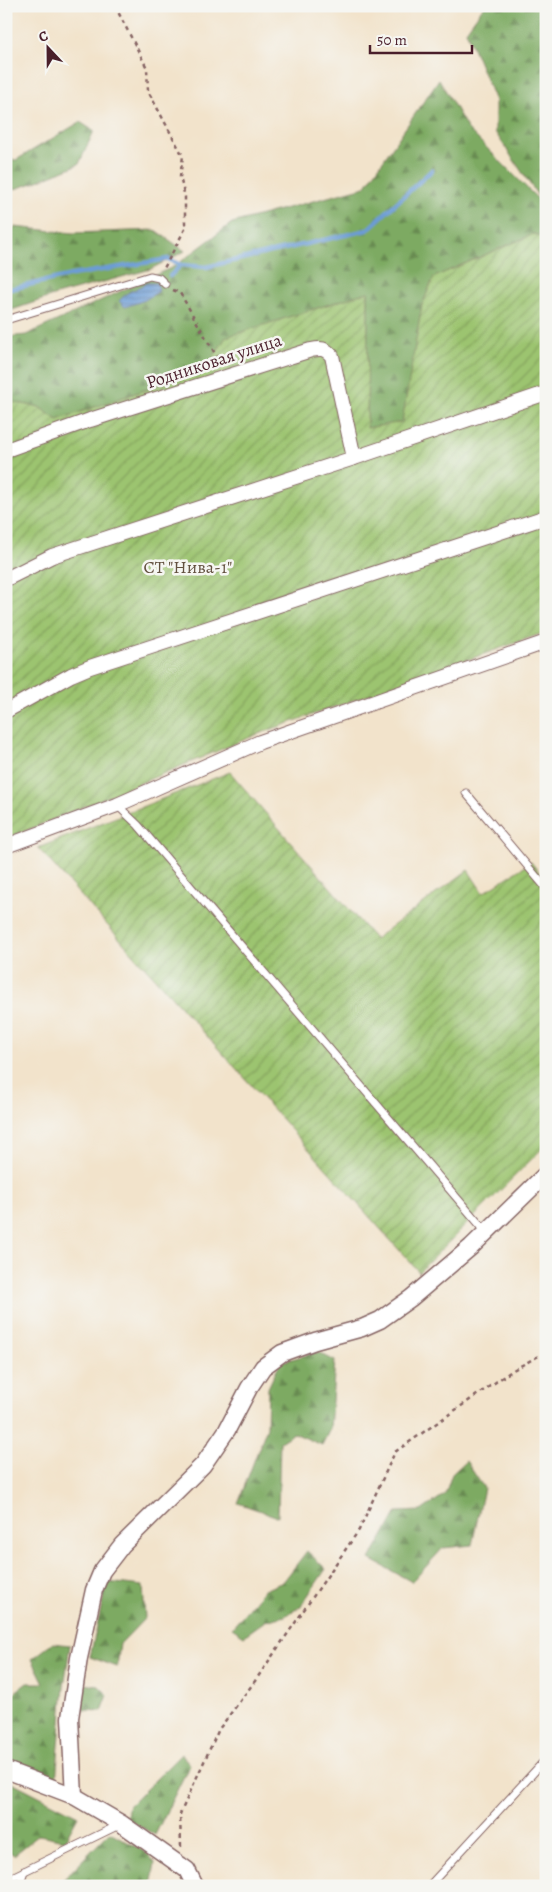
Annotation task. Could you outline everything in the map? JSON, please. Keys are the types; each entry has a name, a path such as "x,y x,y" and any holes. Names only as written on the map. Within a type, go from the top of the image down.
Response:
{"street":[{"name":"Родниковая улица","path":"6,450 162,397 322,348 327,350 332,356 354,458"},
{"path":"6,580 61,552 354,458 546,393"},
{"path":"6,711 71,675 90,667 546,517"},
{"path":"6,846 117,805 260,742 546,642"},
{"path":"74,1796 70,1718 79,1658 94,1590 102,1570 122,1545 203,1465 228,1430 249,1388 263,1367 282,1353 362,1328 380,1320 411,1298 486,1233 546,1174"},
{"path":"6,1770 74,1796 122,1824 187,1870 195,1886"}],"lane":[{"path":"6,320 150,276 159,278 165,284"},
{"path":"466,793 546,888"},
{"path":"117,805 138,825 486,1233"},
{"path":"429,1886 546,1759"},
{"path":"6,1880 122,1824"},
{"path":"19,1886 24,1871"}],"path":[{"path":"115,6 147,68 148,91 183,156 180,177 185,197 185,229 165,266"},
{"path":"180,293 220,362"},
{"path":"181,1866 180,1814 219,1729 255,1681 359,1530 395,1452 513,1370 546,1352"}],"green space":[{"path":"484,6 546,6 546,238 534,234 434,277 422,305 403,422 367,428 368,292 226,337 206,369 57,420 39,407 6,401 6,337 26,335 175,266 232,223 365,187 439,79 467,128 544,205 495,132 495,101 466,31"},
{"path":"80,122 94,131 79,164 6,192 6,159 16,160"},
{"path":"15,227 73,233 155,230 185,251 151,269 56,295 6,312 6,232"},
{"name":"СТ \"Нива-1\"","path":"534,234 546,238 546,632 258,734 6,839 6,401 39,407 57,420 206,369 226,337 368,292 367,428 402,422 422,305 434,277"},
{"path":"230,772 375,939 468,870 483,893 531,862 546,881 546,1145 419,1272 38,848"},
{"path":"318,1352 335,1361 330,1429 322,1445 294,1433 280,1442 278,1517 238,1503 267,1427 268,1388 280,1362"},
{"path":"466,1461 484,1488 472,1545 443,1548 412,1582 370,1559 397,1512 421,1511 445,1494 452,1474"},
{"path":"307,1551 326,1569 300,1607 285,1616 265,1621 244,1636 232,1628 264,1590 283,1582"},
{"path":"107,1582 143,1586 145,1618 120,1644 117,1667 90,1657"},
{"path":"53,1643 70,1645 64,1687 56,1781 43,1780 6,1761 6,1699 27,1683 44,1683 32,1659"},
{"path":"83,1684 99,1686 108,1695 102,1711 82,1710"},
{"path":"181,1754 190,1764 155,1835 127,1819 128,1807"},
{"path":"6,1779 78,1816 65,1840 39,1835 14,1855 6,1850"},
{"path":"110,1832 147,1853 155,1863 151,1886 57,1886"}],"water":[{"path":"147,283 157,283 159,291 145,300 125,307 119,301 126,294"}],"waterway":[{"path":"6,290 72,275 168,259 181,265 206,267 367,230 432,170"},
{"path":"170,276 181,265"}]}
